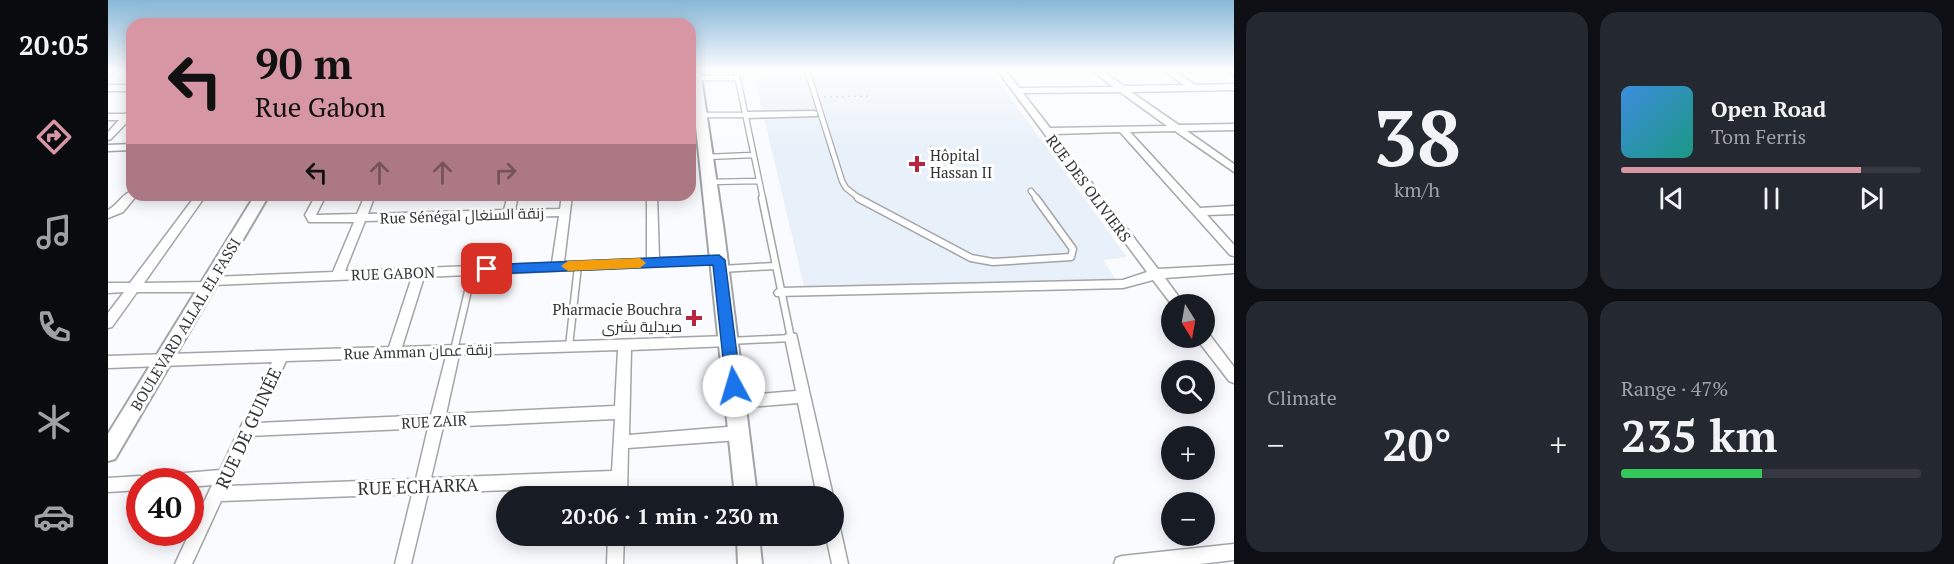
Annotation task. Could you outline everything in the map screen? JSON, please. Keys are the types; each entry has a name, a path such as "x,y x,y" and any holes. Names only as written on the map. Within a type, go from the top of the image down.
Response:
{"street":[{"name":"RUE DES OLIVIERS","path":"1020,96 1170,294"},
{"path":"1131,96 1234,168"},
{"path":"745,115 814,114"},
{"path":"108,117 126,115"},
{"path":"108,137 126,118"},
{"path":"696,119 706,156 745,486"},
{"path":"1047,131 1234,127"},
{"path":"1123,130 1234,252"},
{"path":"108,148 126,147"},
{"path":"108,214 119,208 126,200"},
{"path":"108,323 197,201"},
{"name":"BOULEVARD ALLAL EL FASSI","path":"108,452 258,201"},
{"name":"Rue Sénégal زنقة السنغال","path":"318,201 310,215 313,219 565,212"},
{"path":"337,276 367,201"},
{"path":"509,214 512,201"},
{"path":"557,267 566,201"},
{"path":"652,201 653,263"},
{"path":"1198,212 1234,210"},
{"name":"RUE GABON","path":"108,288 653,263 719,265"},
{"path":"780,293 1123,284 1142,280 1154,274 1234,269"},
{"path":"394,352 420,272"},
{"path":"791,338 823,486"},
{"name":"Rue Amman زنقة عمان","path":"108,362 729,340"},
{"path":"620,486 620,412 625,344"},
{"path":"1212,348 1234,377"},
{"path":"403,564 454,350"},
{"name":"RUE DE GUINÉE","path":"183,564 282,356"},
{"path":"736,402 803,397"},
{"name":"RUE ZAIR","path":"247,430 620,412"},
{"path":"621,442 739,433"},
{"path":"204,479 224,477"},
{"name":"RUE ECHARKA","path":"216,494 620,478"},
{"path":"108,485 126,484"},
{"path":"615,564 616,546"},
{"path":"749,546 750,564"},
{"path":"836,546 840,564"},
{"path":"1122,564 1234,552"}],"lane":[{"path":"729,340 791,338 774,266 741,96"},
{"path":"815,98 846,188 866,204 971,258 993,262 1066,259 1073,256 1072,249 1031,191"},
{"path":"696,115 745,115"},
{"path":"706,156 753,155"},
{"path":"709,182 758,181"},
{"path":"719,265 774,266"},
{"path":"569,346 578,266"},
{"path":"454,350 473,270"}],"path":[{"path":"815,98 863,96"}],"shaded area":[{"name":"Hôpital Hassan II","path":"759,96 1010,96 1127,257 1103,260 1122,289 806,295"}],"slow traffic":[{"path":"568,266 640,263"}],"place":[{"name":"Hôpital Hassan II","path":"917,164"},
{"name":"Pharmacie Bouchra صيدلية بشرى","path":"694,318"}],"route":[{"path":"487,269 719,260 734,386"}]}
